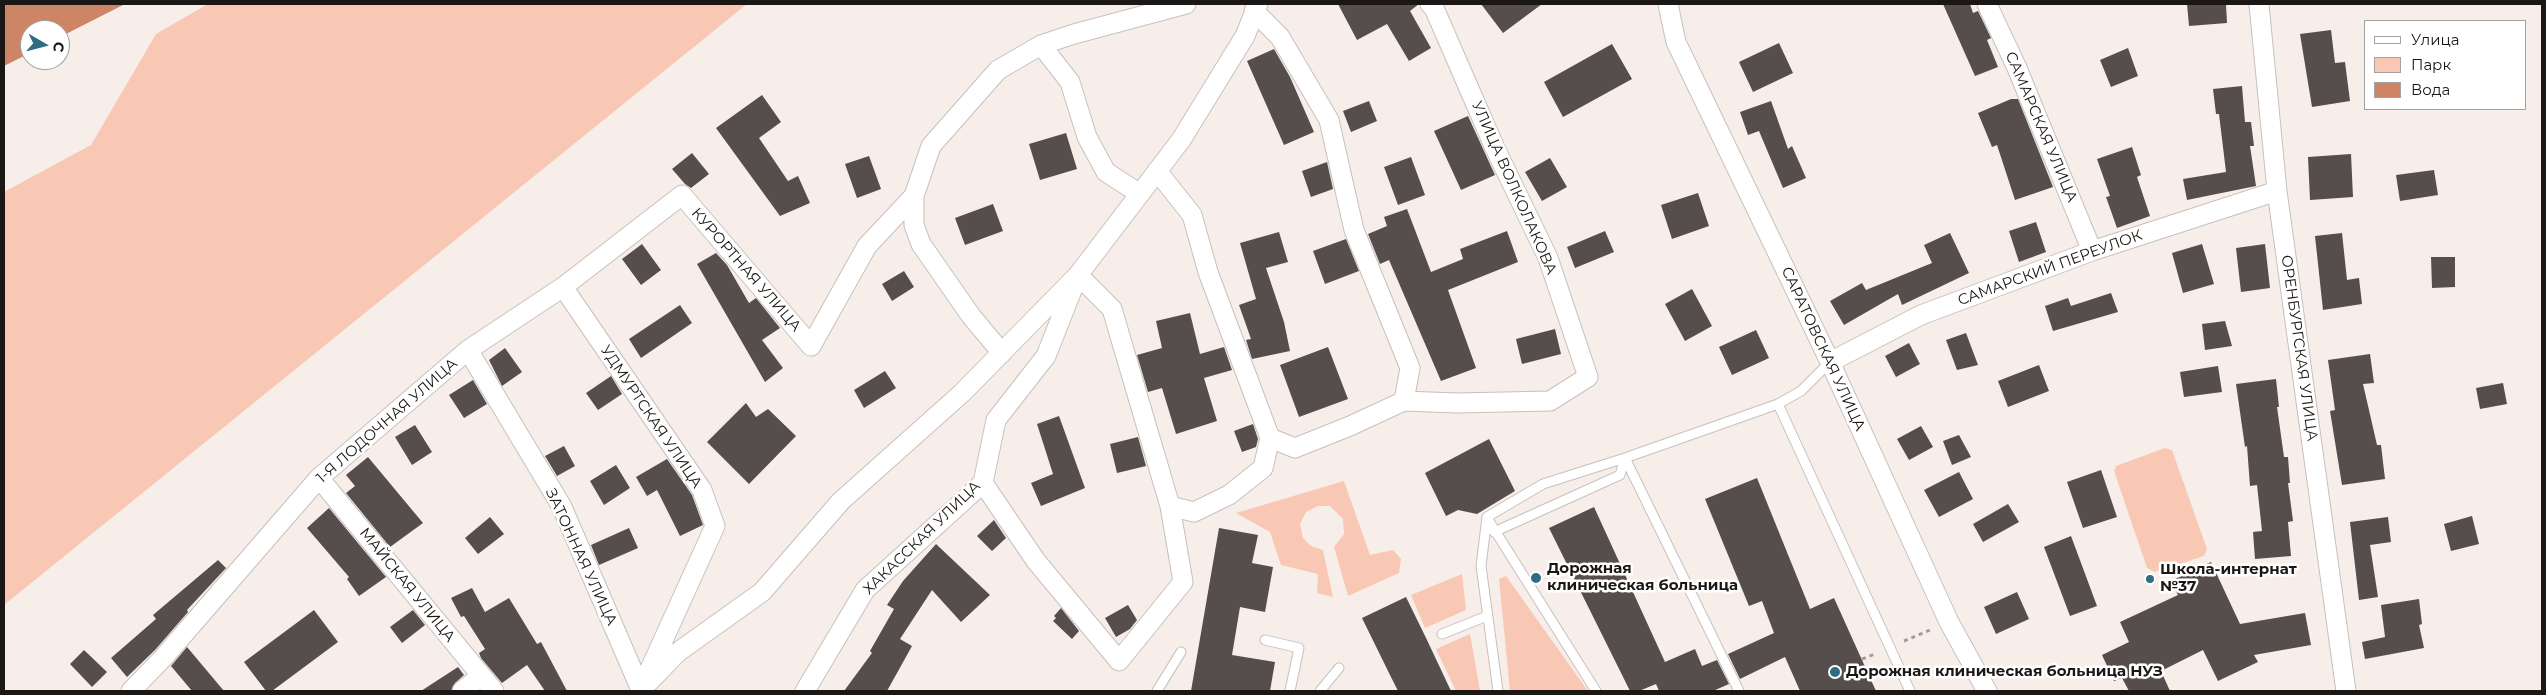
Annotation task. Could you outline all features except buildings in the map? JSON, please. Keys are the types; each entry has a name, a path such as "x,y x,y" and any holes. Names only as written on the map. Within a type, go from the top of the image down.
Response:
{"street":[{"path":"1002,353 971,316 920,244 914,225 914,196 931,146 998,70 1041,45 1074,34 1186,4"},
{"name":"УЛИЦА ВОЛКОЛАКОВА","path":"1404,401 1458,403 1550,401 1588,377 1548,258 1494,146 1434,8 1430,4"},
{"name":"САРАТОВСКАЯ УЛИЦА","path":"1668,4 1676,42 1830,362 1949,622 1987,691"},
{"name":"САМАРСКАЯ УЛИЦА","path":"1987,4 2017,68 2092,251"},
{"name":"ОРЕНБУРГСКАЯ УЛИЦА","path":"2259,4 2277,191 2346,691"},
{"path":"640,691 678,652 762,592 841,501 962,393 1078,275 1181,140 1245,36 1256,7"},
{"path":"1256,7 1280,37 1329,120 1354,230 1410,368 1404,401 1350,426 1295,448 1270,438"},
{"path":"1041,45 1070,82 1087,137 1106,172 1140,194"},
{"path":"1158,171 1192,215 1208,272 1270,438 1263,468 1229,495 1194,512 1170,506"},
{"name":"САМАРСКИЙ ПЕРЕУЛОК","path":"1830,362 1921,315 2092,251 2277,191"},
{"name":"КУРОРТНАЯ УЛИЦА","path":"682,195 811,346 867,246 914,196"},
{"name":"1-Я ЛОДОЧНАЯ УЛИЦА","path":"131,691 163,658 319,478 468,350 563,287 682,195"},
{"path":"982,483 1036,561 1119,661 1183,582 1170,506 1112,309 1078,275"},
{"name":"ХАКАССКАЯ УЛИЦА","path":"805,691 865,590 982,483 996,420 1046,356 1078,275"},
{"name":"УДМУРТСКАЯ УЛИЦА","path":"563,287 702,490 715,526 640,691"},
{"name":"ЗАТОННАЯ УЛИЦА","path":"468,350 562,506 640,691"},
{"name":"МАЙСКАЯ УЛИЦА","path":"319,478 494,691"},
{"path":"462,691 481,676"}],"lane":[{"path":"1487,517 1543,484 1625,458 1778,404 1802,391 1830,362"},
{"path":"1778,404 1910,691"},
{"path":"1494,532 1620,475 1625,458"},
{"path":"1625,458 1739,691"},
{"path":"1487,517 1494,532 1596,691"},
{"path":"1487,517 1481,566 1498,691"},
{"path":"1442,634 1487,616"},
{"path":"1265,640 1299,648 1290,691"},
{"path":"1157,691 1181,652"},
{"path":"1320,691 1339,668"}],"green space":[{"path":"208,4 747,4 4,605 4,192 91,145 156,34"},
{"path":"2165,448 2172,450 2207,549 2204,556 2155,572 2147,568 2114,471 2116,466"},
{"path":"1344,481 1370,555 1393,550 1401,559 1399,573 1348,596 1334,547 1344,534 1343,519 1330,506 1318,506 1306,512 1300,524 1303,538 1311,546 1323,550 1333,597 1317,593 1318,574 1281,565 1270,532 1236,513"},
{"path":"1462,574 1466,610 1425,628 1411,595"},
{"path":"1506,576 1588,691 1510,691 1499,579"},
{"path":"1470,634 1480,691 1456,691 1436,649"}],"water":[{"path":"4,4 125,4 70,32 70,20 20,20 20,58 4,66"}],"place":[{"name":"Дорожная клиническая больница","path":"1536,578"},
{"name":"Школа-интернат №37","path":"2150,579"},
{"name":"Дорожная клиническая больница НУЗ","path":"1835,672"}]}
